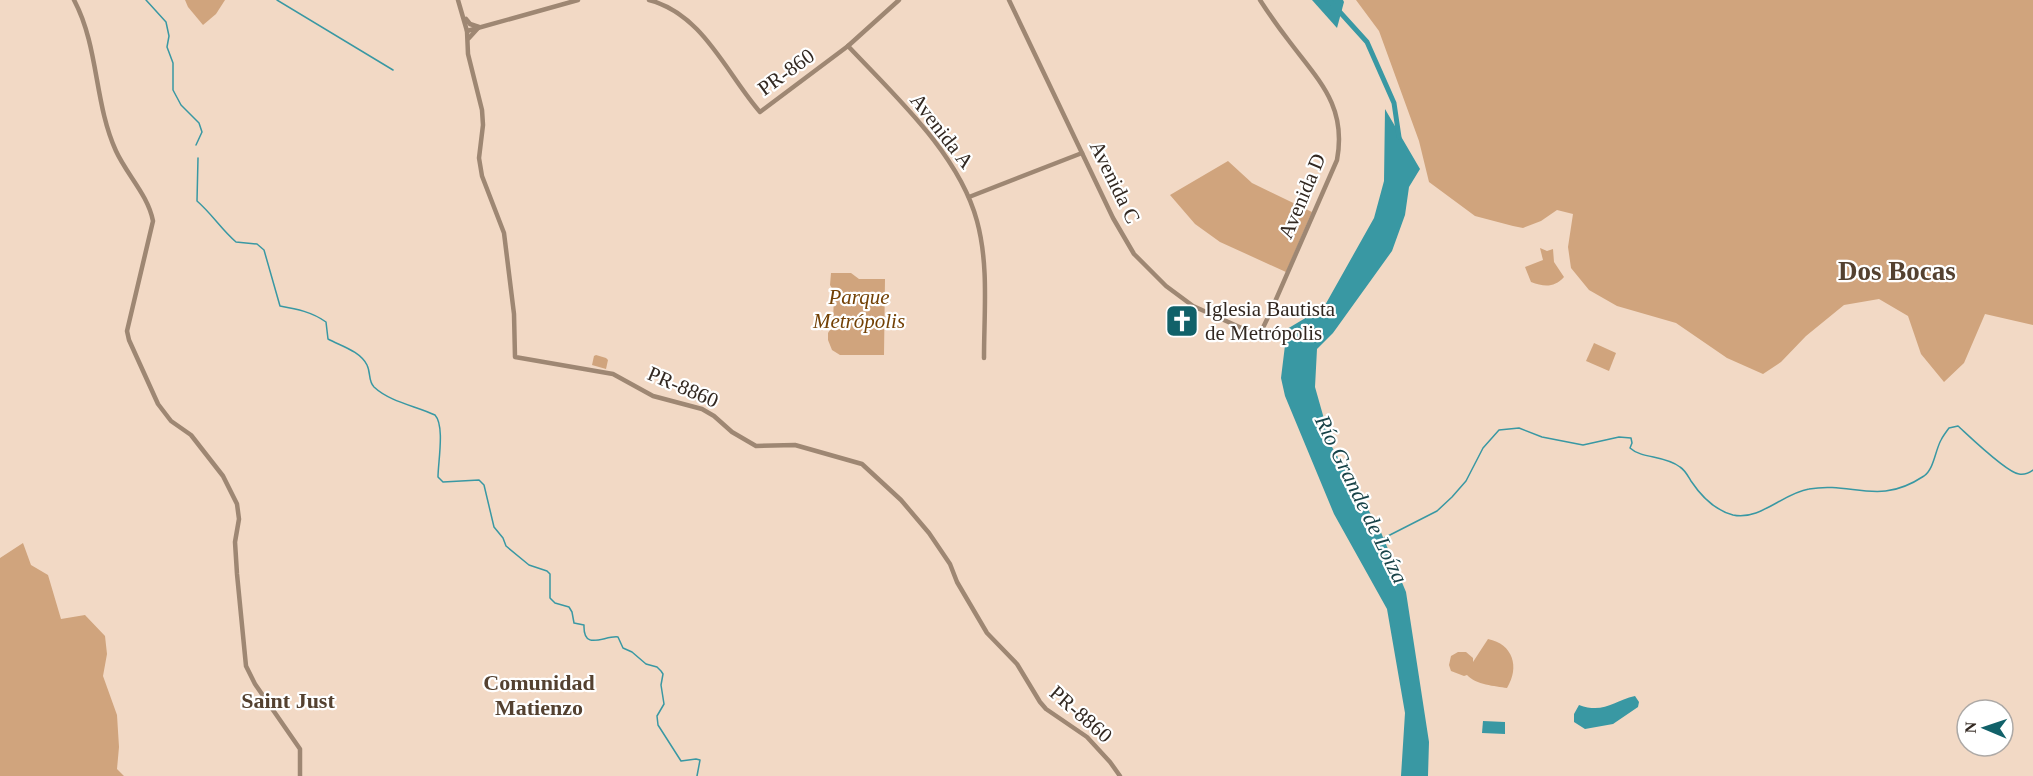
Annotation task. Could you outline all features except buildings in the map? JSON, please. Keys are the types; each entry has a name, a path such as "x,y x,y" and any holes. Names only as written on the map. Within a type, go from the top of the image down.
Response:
{"street":[{"path":"74,0 93,53 103,114 112,141 152,213 152,228 143,255 127,331 129,340 158,404 171,421 191,435 223,476 237,504 239,519 235,542 246,666 255,684 300,749 300,776"},
{"path":"458,0 467,31 578,0"},
{"name":"PR-860","path":"649,0 674,9 696,27 760,112 848,46 899,0"},
{"name":"Avenida C","path":"1009,0 1122,235 1147,268 1166,286 1193,306 1246,330"},
{"name":"Avenida D","path":"1246,330 1260,334 1337,160 1340,140 1337,114 1329,93 1260,0"},
{"path":"464,18 470,24 478,27"},
{"path":"468,40 478,27"},
{"name":"PR-8860","path":"467,31 468,54 482,110 483,125 479,158 482,176 504,233 514,314 515,357 613,374 653,396 702,409 732,432 756,446 795,445 862,464 901,500 929,533 950,564 957,582 987,633 1017,664 1037,699 1046,709 1088,737 1110,761 1119,776"},
{"name":"Avenida A","path":"848,46 942,150 958,174 969,197 981,244 984,277 984,358"},
{"path":"969,197 1083,153"}],"green space":[{"path":"185,0 225,0 216,14 203,25"},
{"path":"1356,0 2033,0 2033,325 1985,314 1964,363 1944,382 1921,354 1908,316 1879,299 1844,305 1806,336 1781,362 1763,374 1727,358 1676,323 1617,306 1589,290 1571,268 1568,247 1573,214 1557,210 1541,221 1523,228 1513,226 1475,216 1429,182 1419,141 1379,31"},
{"path":"1228,161 1252,183 1312,212 1286,272 1220,242 1195,224 1170,195"},
{"path":"1540,248 1547,251 1553,249 1554,262 1564,277 1553,285 1545,286 1531,282 1525,267 1543,260"},
{"name":"Parque Metrópolis","path":"831,273 851,273 859,279 885,279 884,355 840,355 832,350 828,340 828,333 833,325 834,292 830,285"},
{"path":"1594,343 1616,353 1609,371 1586,361"},
{"path":"596,355 608,360 606,369 592,365"},
{"path":"23,543 31,565 48,575 61,619 85,615 105,636 107,654 103,676 117,715 119,747 117,769 124,776 0,776 0,558"},
{"path":"1488,639 1503,646 1512,658 1513,672 1507,688 1480,683 1467,675 1451,671 1449,665 1451,656 1458,652 1466,652 1473,658 1473,662"}],"water":[{"path":"1312,0 1343,0 1337,28"},
{"path":"1385,109 1420,169 1409,187 1405,215 1392,251 1333,333 1317,349 1315,387 1332,447 1380,530 1406,592 1429,742 1428,776 1401,776 1405,713 1387,609 1334,514 1285,396 1281,378 1287,329 1324,307 1374,218 1384,181"},
{"path":"1635,696 1639,702 1638,707 1613,724 1585,729 1574,722 1574,714 1579,705 1602,707"},
{"path":"1483,721 1505,722 1505,734 1482,733"}],"waterway":[{"path":"146,0 166,22 169,36 167,47 173,63 173,90 181,105 199,123 202,132 196,145"},
{"path":"277,0 393,70"},
{"name":"Río Grande de Loíza","path":"1329,0 1367,42 1394,103 1399,137"},
{"path":"198,158 197,201 236,242 257,244 264,250 280,306 310,313 326,322 328,339 355,352 364,360 374,387 395,400 435,415 440,427 438,477 443,482 479,480 484,485 494,527 506,546 529,565 550,574 550,598 555,603 569,607 574,623 584,625 587,638 596,640 618,637 623,648 661,671 664,704 657,716 658,725 681,761 700,760 697,776"},
{"path":"1384,538 1437,511 1452,497 1466,481 1483,448 1499,430 1519,428 1542,437 1583,445 1619,437 1631,438 1630,448 1641,454 1674,463 1683,470 1699,492 1714,506 1726,513 1743,516 1753,514 1809,489 1825,487 1879,492 1907,485 1927,473 1939,444 1949,428 1958,426 2013,472 2023,474 2033,470"}],"place":[{"name":"Iglesia Bautista de Metrópolis","path":"1182,321"}],"district":[{"name":"Dos Bocas","path":"1897,271"},
{"name":"Comunidad Matienzo","path":"539,694"},
{"name":"Saint Just","path":"288,700"}]}
